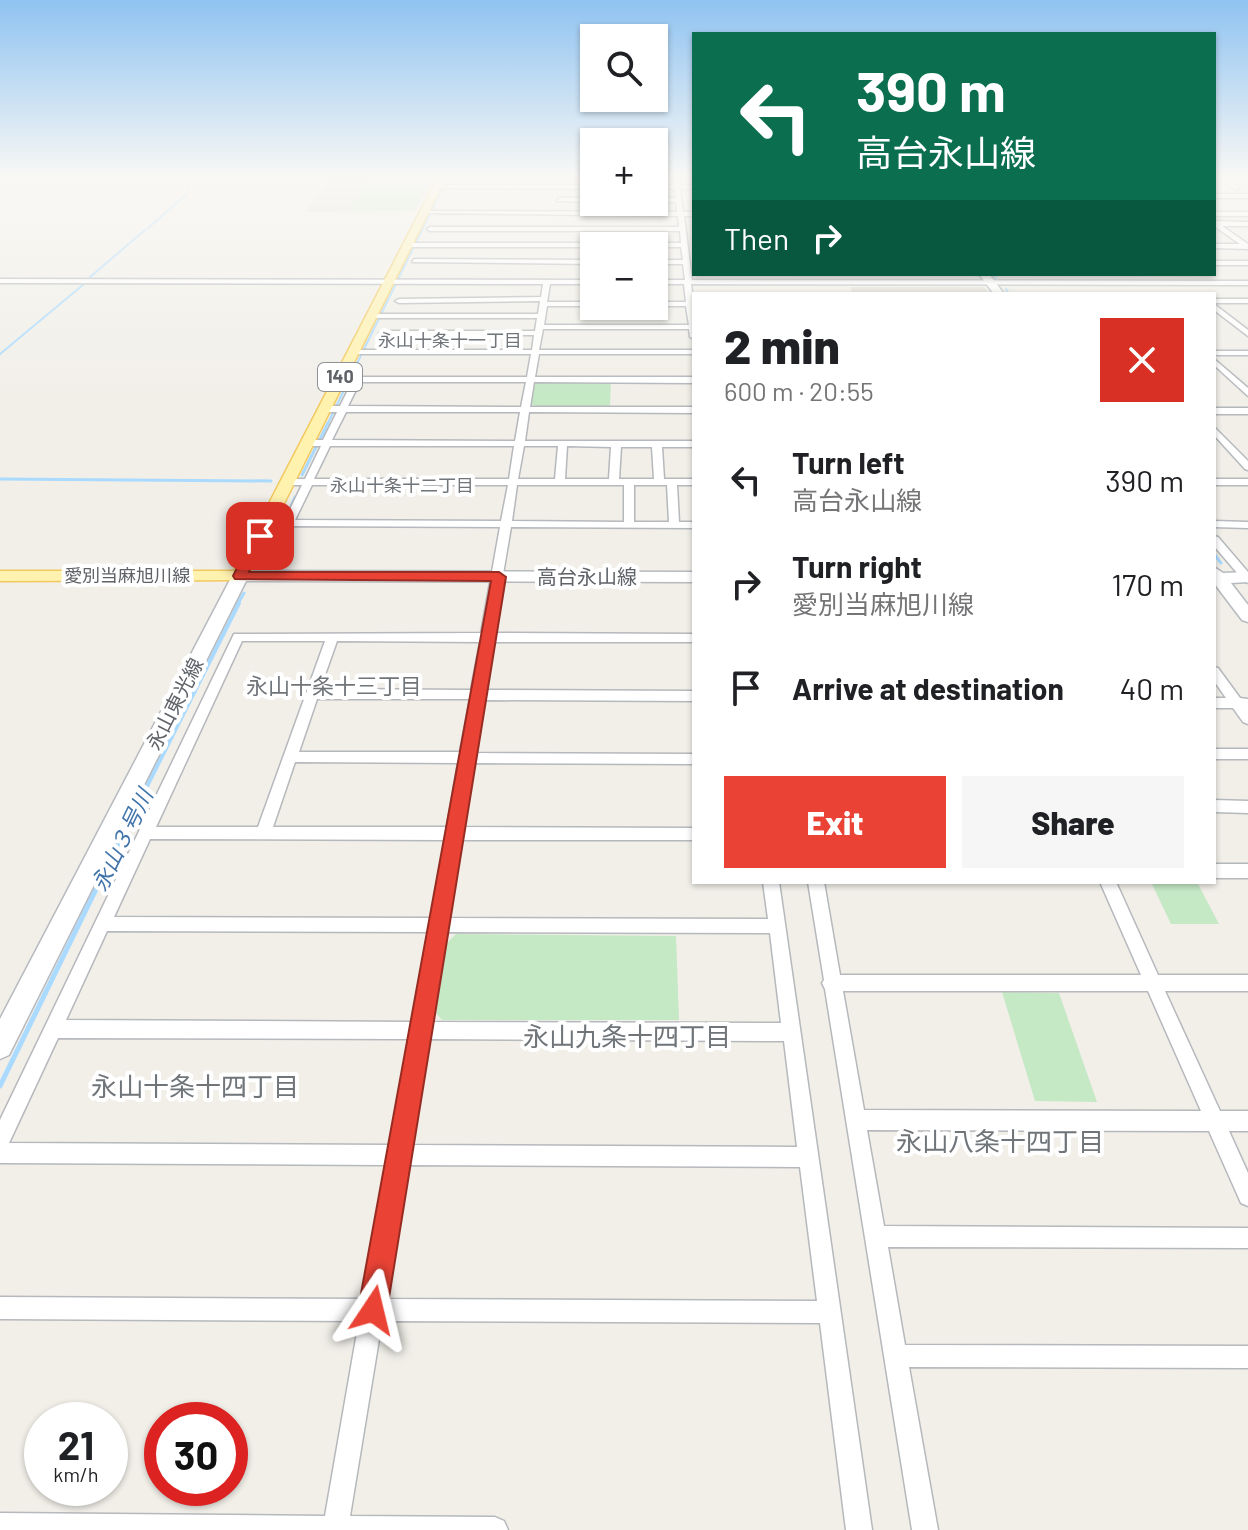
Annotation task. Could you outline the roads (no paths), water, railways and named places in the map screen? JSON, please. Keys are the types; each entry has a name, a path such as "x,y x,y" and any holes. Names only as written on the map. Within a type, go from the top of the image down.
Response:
{"main road":[{"name":"140","path":"240,576 288,482 317,443 378,316 389,282 413,248"},
{"name":"愛別当麻旭川線","path":"0,576 240,576"}],"street":[{"path":"404,282 414,261 415,248"},
{"path":"336,1528 486,638 499,577 545,302 550,248"},
{"path":"383,333 692,327 685,248"},
{"path":"414,261 580,262"},
{"path":"668,262 687,262"},
{"path":"1216,263 1248,263"},
{"path":"836,276 843,292"},
{"path":"876,276 880,283"},
{"path":"914,276 919,283"},
{"path":"1001,276 1013,292"},
{"path":"1067,276 1082,292"},
{"path":"1178,276 1198,292"},
{"path":"668,282 709,278 751,283 919,283 987,278 1006,283 1248,283"},
{"path":"0,281 580,282"},
{"path":"451,352 474,282"},
{"path":"751,283 753,292"},
{"path":"793,283 796,292"},
{"path":"1118,283 1127,292"},
{"path":"1147,283 1157,292"},
{"path":"399,301 468,299 580,303"},
{"path":"1216,303 1248,301"},
{"path":"668,304 689,304"},
{"path":"1216,305 1248,334"},
{"path":"378,316 542,316"},
{"path":"1227,317 1248,317"},
{"path":"359,352 692,352"},
{"path":"1219,353 1248,353"},
{"path":"1216,363 1248,393"},
{"path":"348,379 692,380"},
{"path":"334,410 692,410"},
{"path":"1216,411 1248,411"},
{"path":"1216,432 1248,467"},
{"path":"270,562 308,482 317,443 692,444"},
{"path":"560,482 563,444"},
{"path":"614,482 616,444"},
{"path":"657,444 659,482"},
{"path":"1216,445 1248,445"},
{"path":"288,482 692,482"},
{"path":"629,482 629,524"},
{"path":"672,482 674,524"},
{"path":"1216,482 1248,482"},
{"path":"290,523 692,525"},
{"path":"1216,524 1248,525"},
{"path":"1216,541 1247,578"},
{"name":"高台永山線","path":"240,576 692,577"},
{"name":"永山東光線","path":"0,1046 240,576"},
{"path":"1216,576 1247,578"},
{"path":"1216,577 1248,616"},
{"path":"0,1141 238,637 692,638"},
{"path":"263,833 332,638"},
{"path":"1216,673 1243,704 1248,719"},
{"path":"313,694 692,696"},
{"path":"1216,703 1243,704"},
{"path":"1216,754 1248,754"},
{"path":"290,757 692,759"},
{"path":"1216,806 1248,807"},
{"path":"144,833 692,834"},
{"path":"1216,871 1248,871"},
{"path":"771,884 859,1530"},
{"path":"816,884 925,1530"},
{"path":"1109,884 1248,1196"},
{"path":"103,924 777,926"},
{"path":"831,983 1248,983"},
{"path":"54,1029 791,1032"},
{"path":"855,1120 1248,1121"},
{"path":"0,1153 807,1157"},
{"path":"876,1236 1248,1238"},
{"path":"0,1308 829,1312"},
{"path":"897,1356 1248,1357"},
{"path":"0,1526 495,1530"}],"waterway":[{"path":"90,277 123,248"},
{"name":"永山３号川","path":"327,425 413,248"},
{"path":"0,354 84,284"},
{"name":"永山３号川","path":"302,475 327,425"},
{"path":"0,479 271,481"},
{"name":"永山３号川","path":"281,528 295,497"},
{"path":"1216,557 1221,563"},
{"name":"永山３号川","path":"237,605 244,593"},
{"name":"永山３号川","path":"122,836 239,603"},
{"name":"永山３号川","path":"0,1086 122,836"}],"district":[{"name":"永山十条十一丁目","path":"450,341"},
{"name":"永山十条十二丁目","path":"402,486"},
{"name":"永山十条十三丁目","path":"334,686"},
{"name":"永山九条十四丁目","path":"627,1037"},
{"name":"永山十条十四丁目","path":"195,1087"},
{"name":"永山八条十四丁目","path":"1000,1142"}]}
